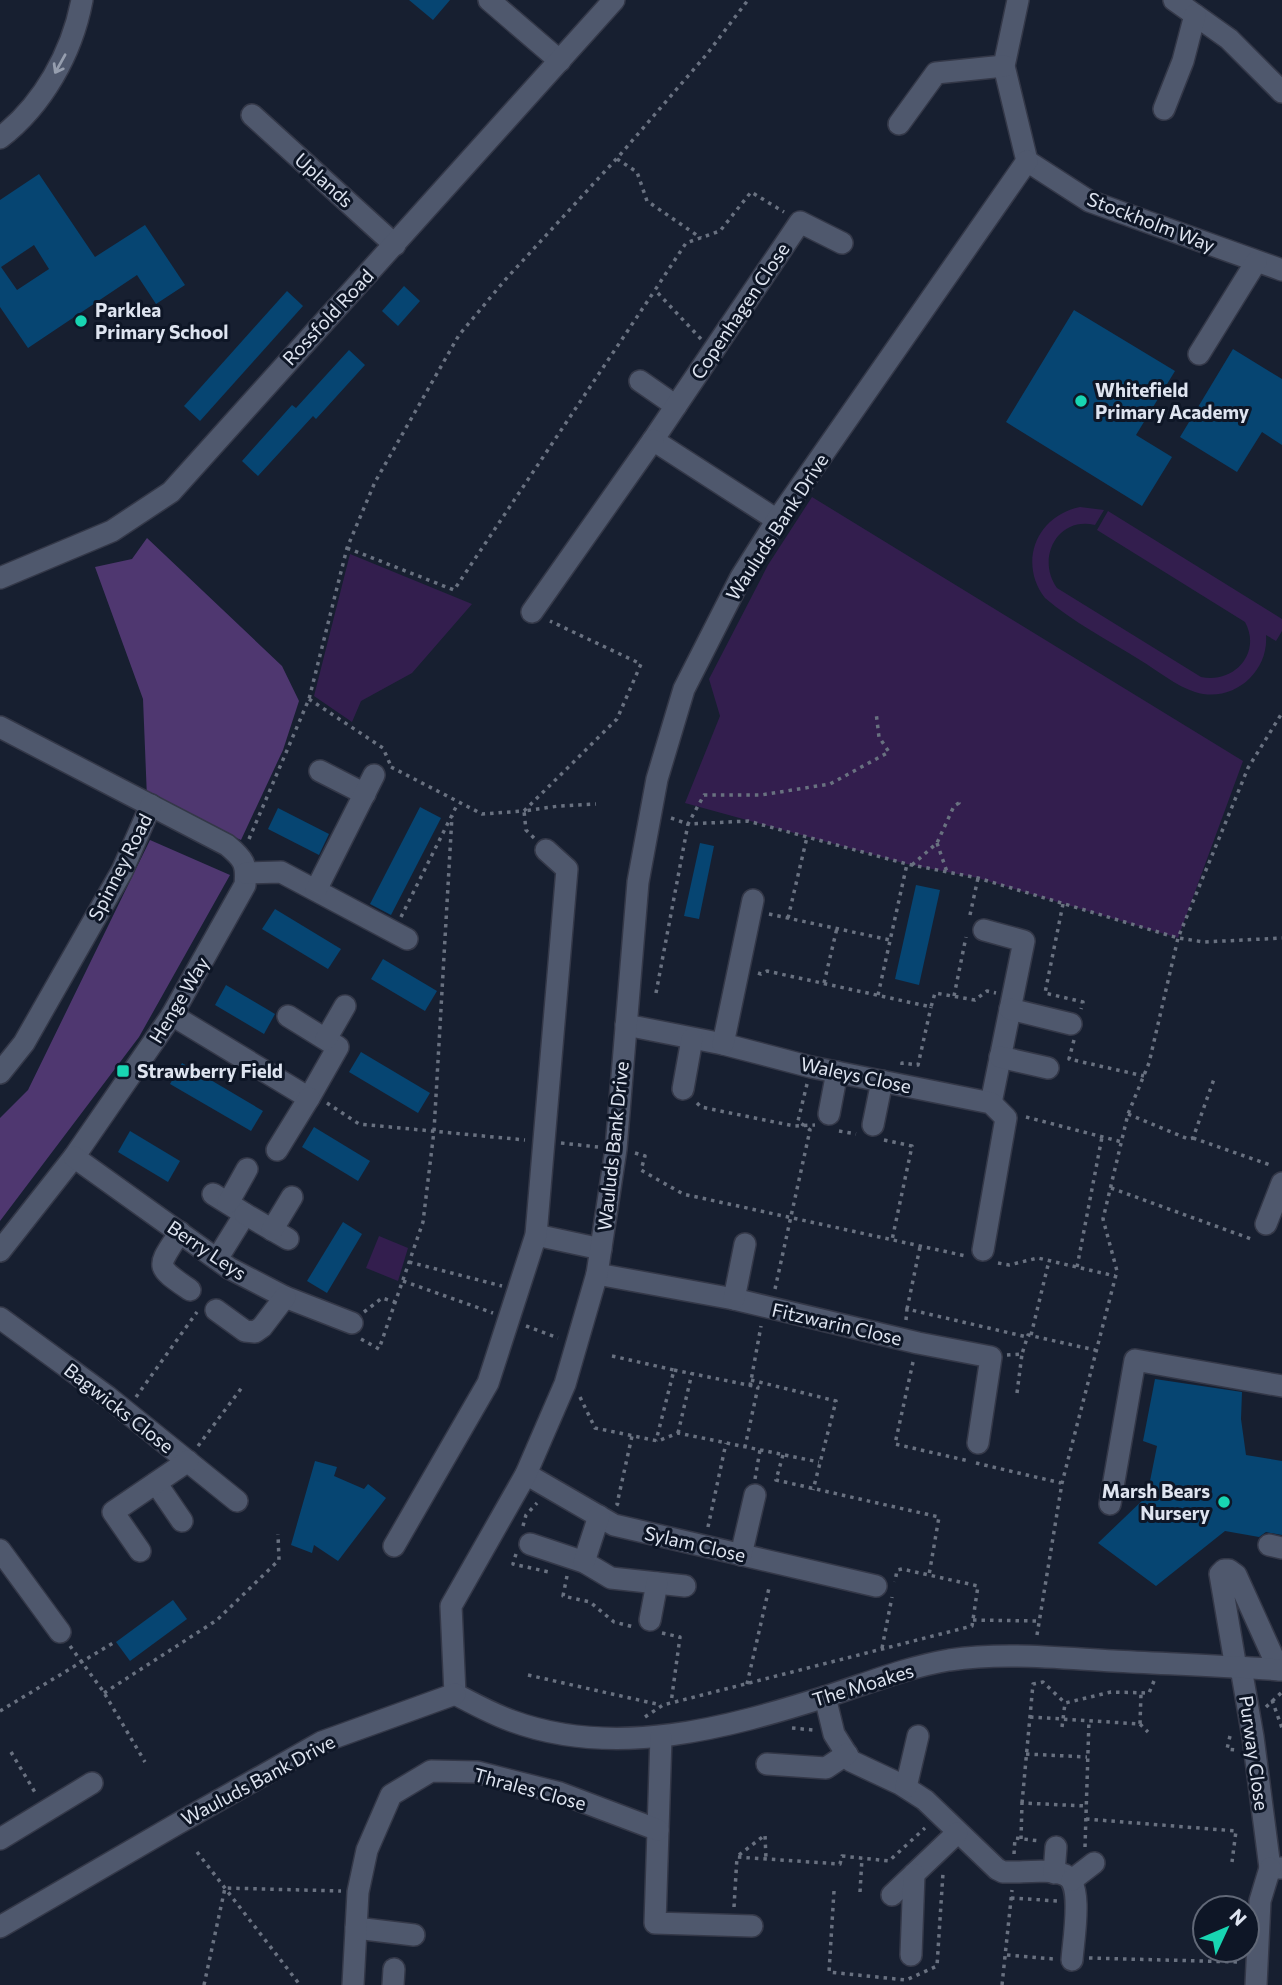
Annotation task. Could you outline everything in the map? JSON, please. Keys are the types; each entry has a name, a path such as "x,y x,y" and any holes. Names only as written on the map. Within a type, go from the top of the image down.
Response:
{"street":[{"path":"0,138 39,97 64,59 79,18 82,0"},
{"path":"489,0 560,61"},
{"name":"Rossfold Road","path":"0,578 112,531 171,492 614,0"},
{"path":"1018,0 1004,66 1027,160"},
{"path":"1174,0 1229,39 1282,92"},
{"path":"1164,109 1184,61 1195,15"},
{"path":"899,124 936,73 1004,66"},
{"name":"Uplands","path":"252,115 395,245"},
{"name":"Stockholm Way","path":"1027,160 1089,201 1282,271"},
{"name":"Wauluds Bank Drive","path":"0,1927 322,1742 455,1694 451,1606 526,1474 565,1384 597,1274 616,1149 638,882 661,766 684,689 741,577 777,520 1027,160"},
{"name":"Copenhagen Close","path":"532,612 653,440 800,222 842,243"},
{"path":"1199,354 1256,262"},
{"path":"640,381 676,405"},
{"path":"653,440 777,520"},
{"name":"Spinney Road","path":"0,727 151,805 122,871 24,1043 0,1073"},
{"path":"316,890 377,779 320,771"},
{"path":"151,805 227,845 243,858 246,873 281,872 407,939"},
{"path":"394,1546 488,1383 536,1236 567,869 546,850"},
{"name":"Henge Way","path":"0,1251 74,1157 172,1015 245,886 246,873"},
{"path":"723,1044 752,904"},
{"path":"981,1256 998,1111 1000,1057 1024,942 984,930"},
{"path":"1011,1003 1070,1024"},
{"path":"276,1150 309,1098 345,1006"},
{"path":"172,1015 309,1098"},
{"path":"288,1016 332,1043"},
{"name":"Waleys Close","path":"626,1025 723,1044 998,1111"},
{"path":"683,1089 692,1039"},
{"path":"1000,1057 1048,1068"},
{"path":"830,1124 838,1072"},
{"path":"870,1133 890,1083"},
{"name":"Berry Leys","path":"74,1157 229,1268 285,1297 352,1323"},
{"path":"217,1259 229,1204 247,1169"},
{"path":"1262,1233 1282,1183"},
{"path":"229,1204 280,1234 292,1197"},
{"path":"180,1232 162,1260 162,1266 164,1272 190,1290"},
{"path":"536,1236 601,1249"},
{"path":"734,1299 745,1244"},
{"name":"Fitzwarin Close","path":"597,1274 734,1299 991,1357"},
{"path":"207,1311 245,1331 255,1332 262,1328 285,1297"},
{"name":"Bagwicks Close","path":"0,1318 126,1411 237,1501"},
{"path":"978,1443 991,1357"},
{"path":"1110,1504 1135,1360 1282,1385"},
{"path":"140,1551 113,1512 188,1461"},
{"name":"Sylam Close","path":"526,1474 614,1524 876,1586"},
{"path":"156,1483 181,1521"},
{"path":"741,1555 754,1491"},
{"path":"584,1562 599,1516"},
{"path":"523,1541 584,1562 611,1578 685,1586"},
{"path":"0,1550 60,1632"},
{"name":"Purway Close","path":"1276,1868 1253,1737 1221,1589 1220,1574 1224,1570 1229,1570 1236,1576 1280,1670"},
{"path":"648,1627 657,1583"},
{"name":"The Moakes","path":"455,1694 512,1722 556,1733 590,1738 633,1738 661,1737 748,1719 949,1660 1014,1655 1280,1670"},
{"path":"825,1697 834,1734 851,1761 906,1787 925,1800 997,1869 1063,1877 1094,1863"},
{"path":"906,1787 918,1736"},
{"path":"661,1737 655,1923 743,1926"},
{"path":"767,1764 826,1768 847,1754"},
{"name":"Thrales Close","path":"353,1985 358,1892 367,1850 391,1795 430,1771 477,1772 560,1793 658,1830"},
{"path":"0,1839 92,1783"},
{"path":"892,1895 957,1833"},
{"path":"1050,1845 1063,1877 1076,1892 1072,1960"},
{"path":"1261,1899 1276,1868"},
{"path":"911,1955 914,1874"},
{"path":"356,1928 414,1935"},
{"path":"1256,1985 1258,1964"}],"path":[{"path":"247,844 309,699 347,548 375,482 460,335 505,280 617,159 707,54 748,0"},
{"path":"617,159 637,172 647,201 701,238"},
{"path":"347,548 454,590 686,243 720,231 751,192 800,222"},
{"path":"655,290 712,351"},
{"path":"524,811 617,719 641,664 532,612"},
{"path":"309,699 383,748 377,779 458,803 482,814 596,804"},
{"path":"656,993 688,824 704,795 761,795 830,784 889,752 879,737 876,712"},
{"path":"1037,1635 1062,1483 1117,1271 1103,1219 1128,1114 1149,1063 1178,937 1248,768 1282,713"},
{"path":"878,995 910,865 937,843 954,806 959,803 957,799"},
{"path":"407,939 401,916 458,803"},
{"path":"524,811 526,830 546,850"},
{"path":"395,1302 382,1298 352,1323 360,1339 379,1349 423,1222 434,1131 452,817"},
{"path":"671,818 688,824 748,821 910,865 978,878 1178,937 1204,942 1282,938"},
{"path":"788,918 807,837"},
{"path":"937,843 947,872"},
{"path":"752,904 788,918 890,940"},
{"path":"824,983 837,928"},
{"path":"739,968 761,974 767,971 931,1007"},
{"path":"890,1083 902,1063 918,1065 935,993 975,1000 987,991 1011,1003"},
{"path":"750,1386 810,1130 798,1121 811,1067"},
{"path":"1193,1138 1214,1079"},
{"path":"683,1089 701,1107 794,1126 830,1124 912,1146 892,1240"},
{"path":"309,1098 318,1097 359,1124 604,1148"},
{"path":"998,1111 1122,1142"},
{"path":"1128,1114 1188,1139 1193,1138 1282,1169"},
{"path":"1077,1267 1101,1137"},
{"path":"629,1151 645,1156 641,1170 683,1194 920,1247 981,1256 1009,1265 1038,1258 1115,1276"},
{"path":"1111,1188 1262,1233"},
{"path":"920,1247 906,1309 911,1341 895,1444 1062,1483"},
{"path":"1017,1393 1022,1354 1049,1261"},
{"path":"409,1262 518,1290"},
{"path":"402,1281 565,1341"},
{"path":"906,1309 1096,1350"},
{"path":"126,1411 207,1311"},
{"path":"991,1357 1022,1354"},
{"path":"612,1356 758,1387 745,1447"},
{"path":"656,1441 674,1370"},
{"path":"678,1433 692,1373"},
{"path":"751,1380 836,1401 818,1462 813,1490"},
{"path":"565,1384 579,1394 594,1428 656,1441 678,1433 818,1462"},
{"path":"188,1461 243,1386"},
{"path":"630,1508 617,1504 632,1436"},
{"path":"708,1527 726,1443"},
{"path":"754,1491 760,1450"},
{"path":"783,1455 776,1480 939,1517 929,1575"},
{"path":"550,1488 526,1515 523,1541 513,1564 554,1573"},
{"path":"104,1693 217,1620 279,1560 278,1534"},
{"path":"633,1738 636,1722 663,1705 972,1626 978,1586 897,1570 882,1648"},
{"path":"567,1576 562,1595 590,1602 614,1622 648,1627 680,1637 671,1703"},
{"path":"747,1684 769,1588"},
{"path":"973,1620 1040,1621"},
{"path":"60,1632 104,1693 145,1762"},
{"path":"0,1711 113,1643"},
{"path":"1065,1703 1111,1692 1149,1693 1163,1664"},
{"path":"528,1675 663,1705"},
{"path":"1021,1839 1033,1684 1043,1682 1065,1703"},
{"path":"1140,1724 1141,1693"},
{"path":"1272,1700 1282,1728"},
{"path":"1062,1727 1065,1703"},
{"path":"1030,1717 1140,1724 1148,1732"},
{"path":"1088,1720 1085,1849 1094,1863"},
{"path":"11,1752 45,1811"},
{"path":"1027,1754 1087,1757"},
{"path":"1022,1803 1086,1806"},
{"path":"1086,1819 1236,1831 1232,1862"},
{"path":"737,1857 840,1864 842,1856 889,1861 925,1828"},
{"path":"737,1857 765,1835 766,1859"},
{"path":"1002,1985 1007,1955 1015,1838 1050,1845"},
{"path":"197,1852 300,1985"},
{"path":"737,1857 743,1926"},
{"path":"860,1892 862,1858"},
{"path":"225,1888 358,1892"},
{"path":"204,1985 225,1888"},
{"path":"1011,1898 1076,1902"},
{"path":"1007,1955 1072,1960 1094,1958 1191,1962"}],"shaded area":[{"path":"812,497 1243,761 1178,938 978,878 907,864 685,803 720,716 709,679 768,565"},
{"path":"1080,507 1104,510 1095,525 1070,527 1054,542 1049,565 1057,588 1201,677 1224,676 1242,664 1250,645 1245,622 1097,530 1108,511 1282,619 1282,631 1276,641 1266,635 1261,662 1246,682 1222,694 1195,692 1174,682 1079,623 1045,598 1033,570 1036,543 1052,520"},
{"path":"147,538 282,666 299,701 283,750 241,840 147,798 143,699 95,567 132,559"},
{"path":"350,554 472,604 412,673 361,701 352,722 314,696"},
{"path":"150,840 230,875 139,1037 0,1221 0,1118 28,1090"},
{"path":"379,1236 408,1248 398,1281 366,1268"}],"building":[{"path":"409,0 450,0 433,20"},
{"path":"39,174 95,257 145,225 185,285 156,304 137,275 28,348 0,307 0,200","holes":["34,245 49,269 17,290 1,267"]},
{"path":"404,286 420,301 398,326 382,311"},
{"path":"287,291 303,306 200,421 184,406"},
{"path":"1074,310 1175,371 1136,435 1172,457 1142,506 1006,422"},
{"path":"1233,349 1282,379 1282,445 1262,432 1237,472 1180,437"},
{"path":"349,350 365,365 316,419 313,416 258,476 242,461 292,405 296,408"},
{"path":"420,807 441,818 391,915 370,904"},
{"path":"278,808 329,834 319,855 268,829"},
{"path":"700,843 714,846 699,919 684,916"},
{"path":"916,885 940,890 919,985 895,979"},
{"path":"275,909 341,949 328,969 262,929"},
{"path":"383,959 437,991 425,1011 371,979"},
{"path":"226,985 275,1014 264,1034 215,1005"},
{"path":"361,1052 430,1093 418,1113 349,1072"},
{"path":"182,1063 263,1111 251,1131 170,1084"},
{"path":"314,1127 370,1161 358,1181 302,1147"},
{"path":"130,1131 180,1161 168,1182 118,1152"},
{"path":"343,1222 362,1234 327,1293 307,1281"},
{"path":"1155,1379 1242,1392 1241,1419 1246,1455 1282,1461 1282,1535 1266,1532 1259,1537 1225,1531 1156,1586 1098,1543 1147,1496 1157,1446 1143,1441"},
{"path":"315,1461 337,1467 334,1476 364,1489 368,1484 386,1498 338,1561 314,1545 312,1553 291,1545"},
{"path":"173,1600 187,1619 130,1661 116,1642"}],"place":[{"name":"Parklea Primary School","path":"81,321"},
{"name":"Whitefield Primary Academy","path":"1081,401"},
{"name":"Strawberry Field","path":"123,1071"},
{"name":"Marsh Bears Nursery","path":"1224,1502"}]}
